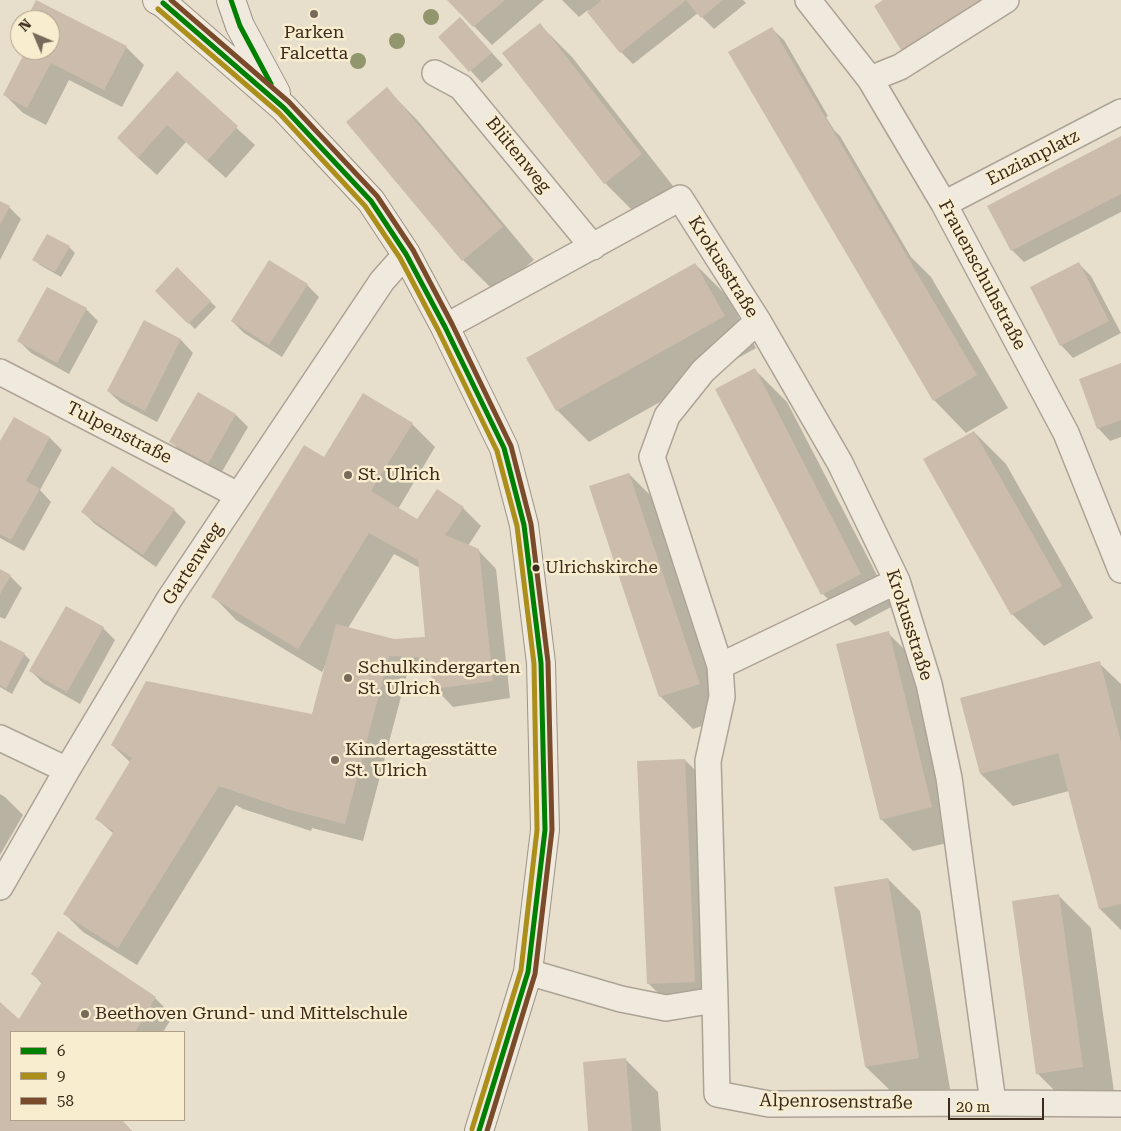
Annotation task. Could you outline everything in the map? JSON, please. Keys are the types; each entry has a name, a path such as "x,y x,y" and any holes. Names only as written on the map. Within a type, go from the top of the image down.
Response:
{"street":[{"path":"231,0 240,26 284,108"},
{"name":"Frauenschuhstraße","path":"808,0 870,79 944,204 1066,433 1121,570"},
{"path":"870,79 900,68 1006,0"},
{"path":"161,1 284,108 370,201 406,254 445,327 504,448 525,534 541,663 545,830 528,972 479,1131"},
{"name":"Blütenweg","path":"435,74 462,86 593,247"},
{"name":"Enzianplatz","path":"944,204 1121,112"},
{"name":"Krokusstraße","path":"593,247 680,198 758,321 840,463 898,581 929,684 949,778 994,1102"},
{"path":"445,327 593,247"},
{"name":"Gartenweg","path":"0,887 67,770 170,598 382,281 406,254"},
{"path":"528,972 621,999 666,1008 715,1000 708,761 722,697 720,666 652,457 667,416 703,372 758,321"},
{"name":"Tulpenstraße","path":"0,372 238,495"},
{"path":"720,666 898,581"},
{"path":"0,738 67,770"},
{"name":"Alpenrosenstraße","path":"715,1000 717,1094 769,1104 994,1102 1121,1104"}],"building":[{"path":"36,0 56,10 31,10"},
{"path":"447,0 505,0 473,27"},
{"path":"602,0 686,0 620,53 587,12"},
{"path":"686,0 723,0 701,18"},
{"path":"883,0 982,0 901,50 874,6"},
{"path":"60,12 127,46 104,90 51,63 27,108 3,95 21,60 60,60"},
{"path":"460,17 492,53 469,72 438,37"},
{"path":"540,23 642,154 604,184 502,53"},
{"path":"772,27 977,375 933,401 728,52"},
{"path":"177,71 238,126 207,161 167,125 138,158 117,138"},
{"path":"387,87 503,227 462,261 346,122"},
{"path":"1121,136 1121,194 1011,251 987,206"},
{"path":"0,201 10,206 0,225"},
{"path":"47,234 70,246 55,272 32,260"},
{"path":"269,260 308,284 269,345 231,321"},
{"path":"1079,262 1109,321 1060,346 1030,287"},
{"path":"695,263 725,316 556,411 526,358"},
{"path":"177,267 211,301 188,324 155,291"},
{"path":"47,287 87,308 57,363 17,341"},
{"path":"144,320 181,339 145,411 107,391"},
{"path":"1121,363 1121,420 1097,429 1079,379"},
{"path":"755,368 861,574 821,595 715,389"},
{"path":"198,392 236,414 208,464 169,442"},
{"path":"363,393 413,423 371,491 417,519 437,489 464,507 445,535 479,549 493,681 434,689 427,658 389,656 345,824 287,809 219,786 118,948 63,914 114,831 95,819 132,758 111,745 146,681 312,714 336,624 394,639 425,637 418,560 369,533 298,649 211,597 304,445 324,457"},
{"path":"14,417 50,437 26,481 40,489 11,540 0,534 0,441"},
{"path":"974,431 1062,586 1011,615 923,459"},
{"path":"112,466 175,509 143,555 81,512"},
{"path":"629,473 700,684 659,697 589,486"},
{"path":"0,569 11,575 0,594"},
{"path":"66,606 104,627 67,692 29,671"},
{"path":"889,631 932,807 880,820 836,644"},
{"path":"0,640 25,653 6,689 0,685"},
{"path":"1100,661 1121,742 1121,904 1099,909 1058,753 980,774 960,698"},
{"path":"685,759 695,982 647,984 637,761"},
{"path":"888,878 919,1058 865,1067 834,887"},
{"path":"1059,894 1083,1067 1036,1074 1012,901"},
{"path":"58,931 156,997 136,1031 10,1031 10,1121 123,1121 132,1131 0,1131 0,1002 19,1019 42,982 31,974"},
{"path":"626,1058 632,1131 588,1131 583,1062"}],"transit line":[{"name":"58","path":"171,0 289,102 377,196 413,250 452,324 511,446 531,524 548,662 552,830 535,974 487,1131"},
{"name":"6","path":"231,0 240,26 271,84"},
{"name":"6","path":"163,3 284,108 371,201 406,254 445,327 504,448 524,525 541,663 545,830 528,972 479,1131"},
{"name":"9","path":"158,9 279,113 365,206 400,258 438,330 497,451 517,526 534,664 537,830 521,970 472,1129"}],"place":[{"name":"Parken Falcetta","path":"314,14"},
{"name":"St. Ulrich","path":"348,475"},
{"name":"Ulrichskirche","path":"536,568"},
{"name":"Schulkindergarten St. Ulrich","path":"348,678"},
{"name":"Kindertagesstätte St. Ulrich","path":"335,760"},
{"name":"Beethoven Grund- und Mittelschule","path":"85,1014"}]}
